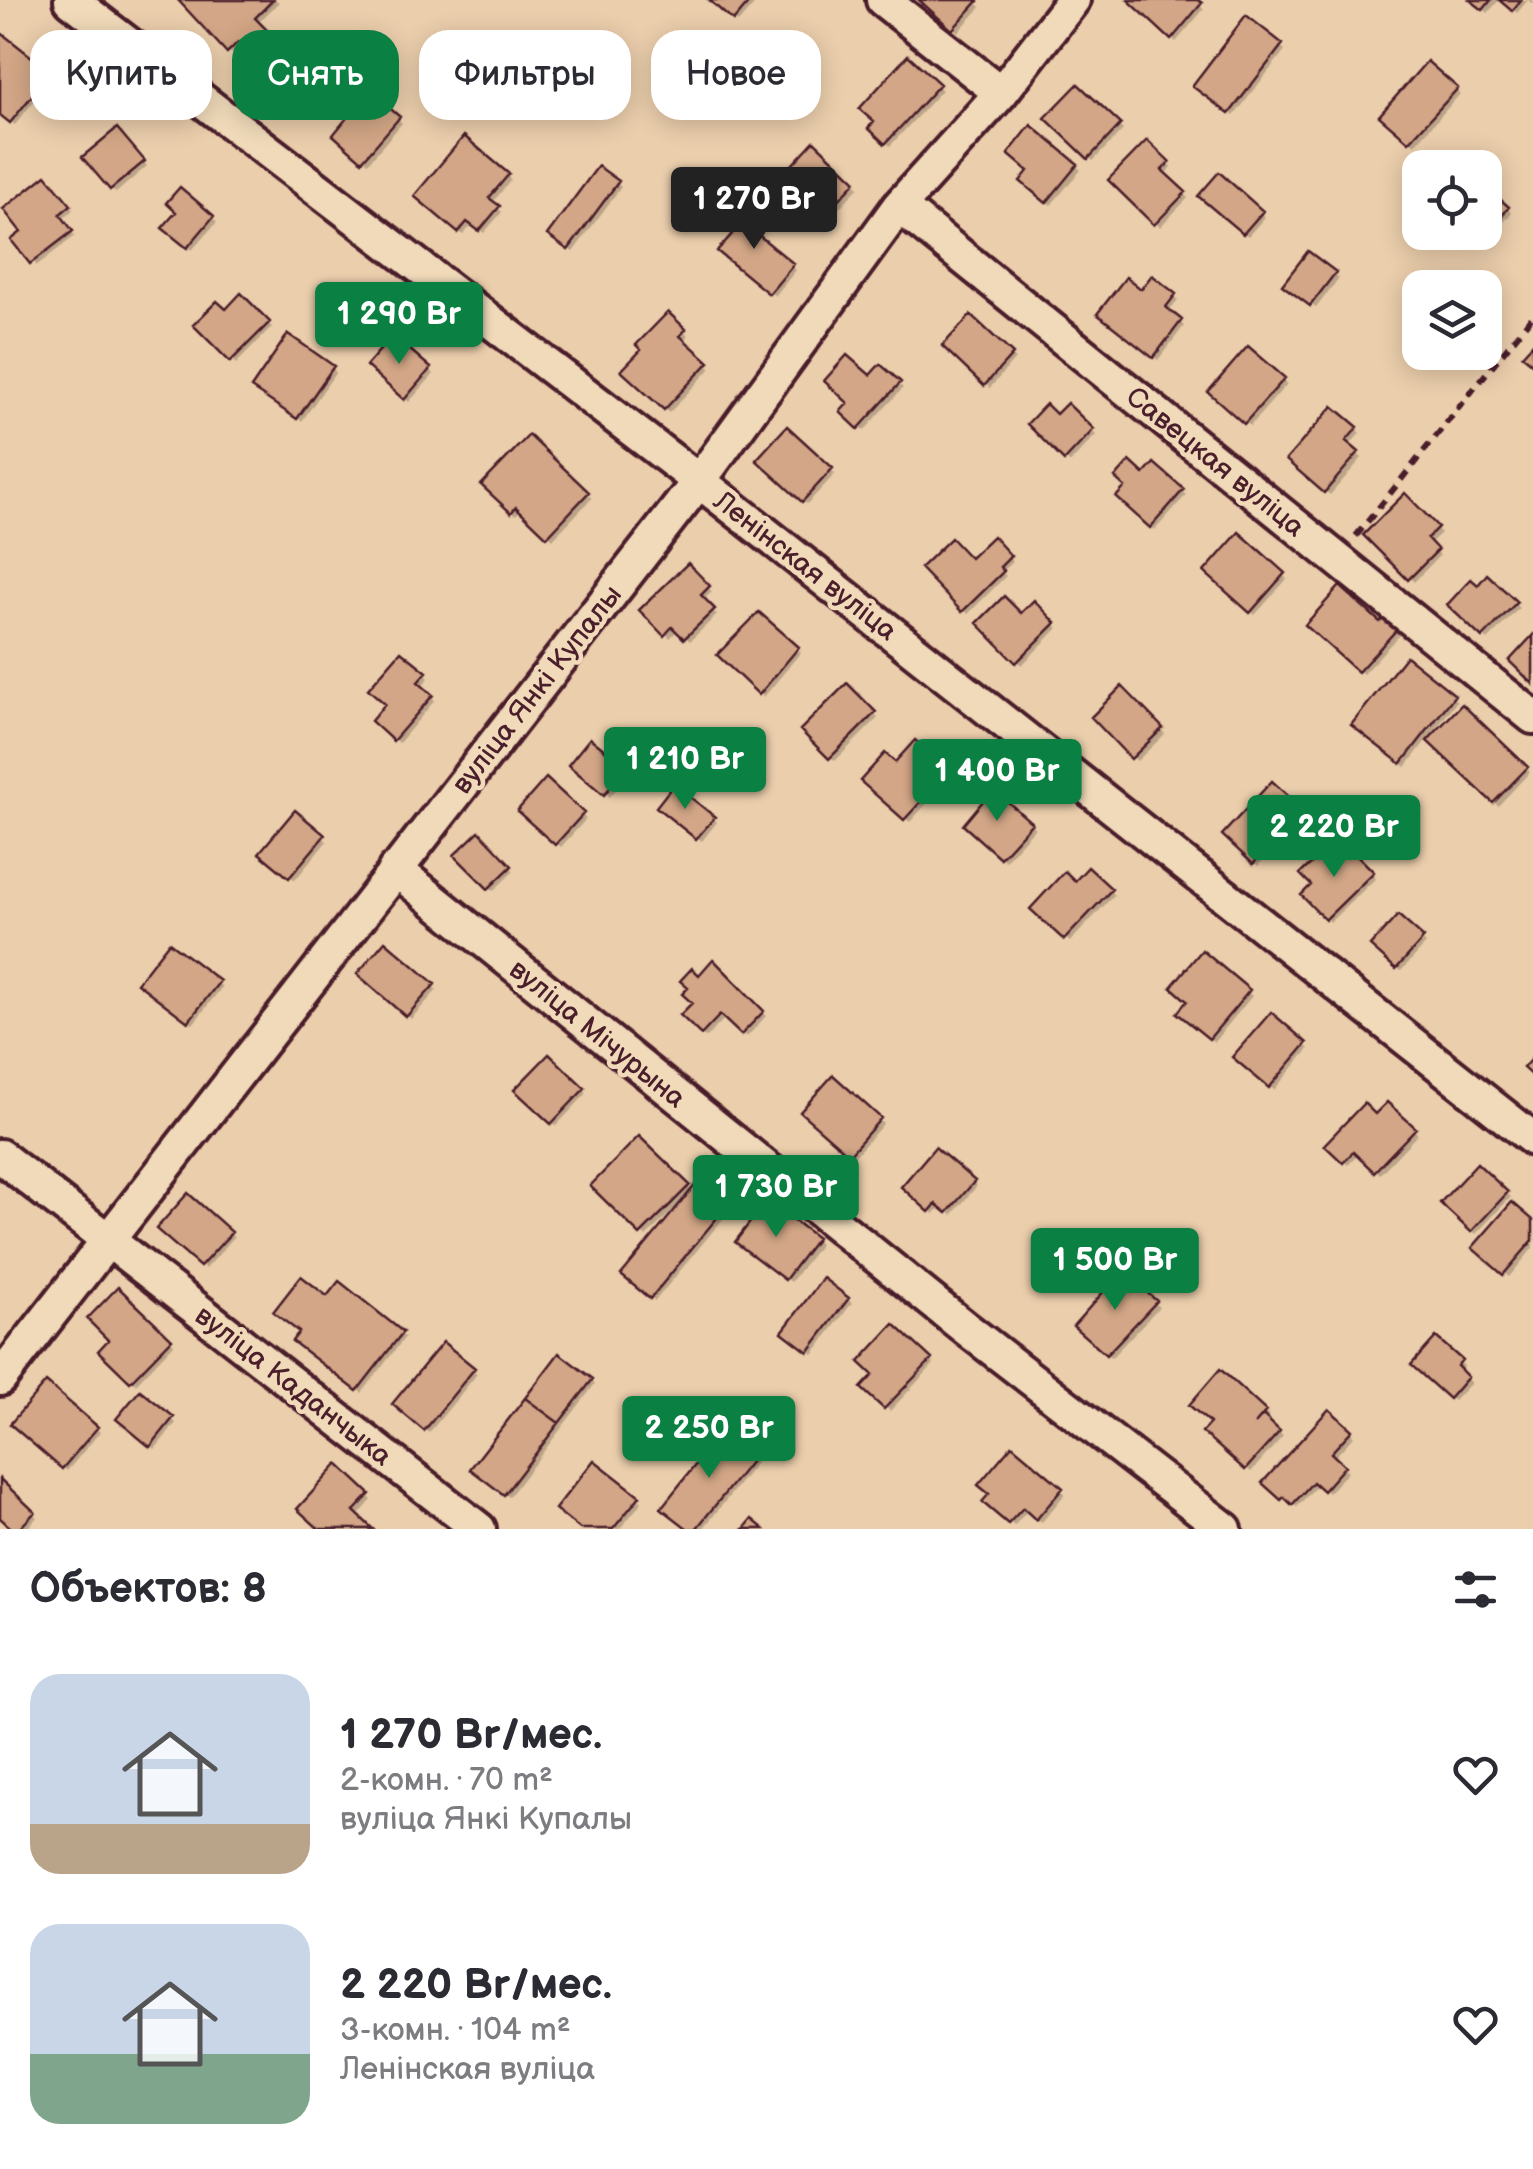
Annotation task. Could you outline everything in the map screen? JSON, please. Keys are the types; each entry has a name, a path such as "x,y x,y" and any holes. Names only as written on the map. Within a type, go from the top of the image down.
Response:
{"street":[{"name":"Ленінская вуліца","path":"71,0 699,481 1533,1140"},
{"path":"883,0 1001,94"},
{"name":"вуліца Янкі Купалы","path":"0,1379 699,481 899,206 1001,94 1074,0"},
{"name":"Савецкая вуліца","path":"899,206 1533,717"},
{"name":"вуліца Мічурына","path":"395,869 964,1328 1226,1529"},
{"name":"вуліца Каданчыка","path":"0,1156 479,1529"}],"path":[{"path":"1338,559 1533,314"}],"building":[{"path":"178,0 273,0 255,18 267,30 232,30 232,48 227,53 212,37 212,30 206,30"},
{"path":"709,0 751,0 733,21"},
{"path":"919,0 977,0 978,1 952,30"},
{"path":"1128,0 1198,0 1202,3 1171,40"},
{"path":"1470,0 1491,0 1483,10"},
{"path":"1499,0 1521,0 1512,11"},
{"path":"1246,15 1283,44 1229,114 1192,86"},
{"path":"0,32 30,56 30,98 10,123 0,115"},
{"path":"908,55 940,84 885,144 868,128 874,122 859,109"},
{"path":"1427,61 1458,88 1409,142 1379,116"},
{"path":"1078,84 1121,124 1088,159 1045,118"},
{"path":"345,120 397,120 362,161 333,135"},
{"path":"1031,125 1078,164 1046,203 1020,181 1028,171 1008,154"},
{"path":"117,128 145,161 110,190 82,157"},
{"path":"464,136 509,174 489,198 500,206 479,231 467,222 458,233 414,196"},
{"path":"1147,140 1170,162 1162,170 1186,192 1154,225 1108,180"},
{"path":"814,141 856,181 824,216 782,176"},
{"path":"598,166 619,181 568,250 547,235"},
{"path":"1219,172 1263,211 1243,234 1198,196"},
{"path":"46,175 71,205 60,214 73,231 30,264 11,240 21,232 3,209"},
{"path":"180,187 214,216 187,248 162,228 176,212 166,203"},
{"path":"743,205 764,223 756,233 794,264 769,294 717,251 732,234 724,227"},
{"path":"1308,251 1336,272 1310,306 1282,285"},
{"path":"1152,275 1176,294 1166,307 1182,320 1153,358 1097,314 1126,277 1141,289"},
{"path":"241,293 270,322 230,362 193,325 217,301 226,309"},
{"path":"668,312 686,329 680,336 709,362 664,410 621,371 641,350 636,345"},
{"path":"971,315 1013,354 984,386 942,346"},
{"path":"288,334 334,366 297,419 251,388"},
{"path":"393,335 431,368 404,400 366,366"},
{"path":"1533,343 1533,364 1522,355"},
{"path":"1248,346 1285,378 1244,424 1208,392"},
{"path":"847,355 870,375 880,364 901,382 858,429 840,412 848,403 824,381"},
{"path":"1067,403 1094,429 1064,461 1027,424 1046,404 1056,414"},
{"path":"1333,406 1358,427 1346,441 1359,452 1324,493 1286,460"},
{"path":"787,426 833,468 802,502 756,460"},
{"path":"529,435 589,492 547,537 516,507 511,513 481,485"},
{"path":"1130,461 1144,474 1154,463 1184,489 1150,528 1116,497 1125,487 1115,478"},
{"path":"1405,493 1438,527 1427,538 1438,550 1408,580 1363,535"},
{"path":"1239,532 1285,573 1250,613 1204,572"},
{"path":"993,536 1011,556 1000,567 1004,571 962,612 920,568 951,538 970,558"},
{"path":"688,563 710,586 701,595 715,609 684,639 672,627 664,636 639,610"},
{"path":"1487,574 1517,602 1482,638 1447,605 1471,579 1478,585"},
{"path":"1340,586 1380,622 1386,615 1399,627 1358,672 1305,625"},
{"path":"1004,596 1021,613 1034,600 1056,623 1016,663 977,623"},
{"path":"759,612 799,647 759,695 717,655"},
{"path":"1533,635 1533,684 1509,661"},
{"path":"401,651 427,672 418,682 433,695 393,741 371,721 385,704 368,689"},
{"path":"1406,656 1455,695 1401,764 1351,725"},
{"path":"847,683 876,712 829,759 800,730"},
{"path":"1122,686 1163,728 1131,759 1091,717"},
{"path":"1462,704 1528,767 1493,803 1427,741"},
{"path":"590,738 626,767 604,795 568,765"},
{"path":"915,740 949,771 904,820 860,781 885,753 895,762"},
{"path":"546,778 584,813 555,845 517,811"},
{"path":"1272,781 1312,818 1295,837 1285,828 1253,864 1222,835"},
{"path":"674,784 715,817 696,839 656,807"},
{"path":"993,789 1032,823 1000,858 963,825"},
{"path":"295,810 325,835 289,878 259,853"},
{"path":"479,831 512,866 488,889 454,855"},
{"path":"1346,844 1374,872 1325,920 1301,895 1311,885 1300,874 1321,854 1329,861"},
{"path":"1088,867 1112,889 1064,940 1030,909 1065,871 1075,881"},
{"path":"1398,915 1424,938 1396,969 1370,946"},
{"path":"385,941 435,984 406,1017 357,974"},
{"path":"169,942 220,981 188,1022 137,983"},
{"path":"1202,950 1250,990 1209,1039 1177,1013 1187,1001 1171,987"},
{"path":"713,959 764,1011 741,1035 720,1015 701,1035 680,1015 692,1003 682,994 688,988 680,981 692,968 699,975"},
{"path":"1271,1012 1307,1043 1269,1088 1232,1057"},
{"path":"549,1054 585,1088 551,1124 514,1090"},
{"path":"1533,1057 1533,1077 1523,1068"},
{"path":"833,1075 881,1118 849,1155 800,1112"},
{"path":"1387,1102 1416,1128 1374,1172 1353,1152 1343,1163 1324,1145 1364,1103 1375,1114"},
{"path":"639,1136 690,1185 640,1235 590,1186"},
{"path":"935,1147 975,1181 947,1213 936,1204 929,1212 901,1187"},
{"path":"1477,1163 1508,1192 1471,1232 1440,1203"},
{"path":"711,1166 740,1190 650,1299 621,1275"},
{"path":"188,1193 232,1232 200,1267 156,1229"},
{"path":"767,1200 817,1238 785,1280 735,1242"},
{"path":"1512,1202 1533,1220 1533,1240 1503,1275 1472,1248"},
{"path":"1122,1271 1157,1301 1106,1355 1073,1326"},
{"path":"301,1276 327,1296 339,1281 403,1332 357,1391 292,1341 299,1332 273,1312"},
{"path":"823,1278 849,1298 808,1352 782,1332"},
{"path":"118,1287 172,1339 130,1382 98,1351 108,1340 87,1319"},
{"path":"894,1324 932,1359 884,1409 861,1388 873,1375 859,1362"},
{"path":"1436,1337 1462,1360 1457,1366 1468,1377 1449,1399 1411,1365"},
{"path":"443,1342 475,1368 424,1431 392,1404"},
{"path":"559,1353 593,1379 559,1423 525,1398"},
{"path":"1220,1369 1266,1411 1255,1424 1263,1415 1280,1431 1245,1470 1202,1432 1210,1423 1189,1405"},
{"path":"46,1382 98,1427 62,1469 10,1424"},
{"path":"140,1390 174,1417 150,1447 116,1419"},
{"path":"525,1398 559,1423 504,1495 470,1469"},
{"path":"1329,1409 1352,1430 1331,1453 1345,1466 1323,1491 1313,1482 1292,1505 1284,1497 1281,1500 1262,1483"},
{"path":"724,1429 756,1455 696,1529 688,1529 661,1508"},
{"path":"1012,1445 1063,1488 1036,1520 1023,1508 1008,1524 982,1502 989,1494 978,1485"},
{"path":"594,1460 640,1496 613,1529 580,1529 555,1509"},
{"path":"338,1464 370,1494 354,1511 373,1529 319,1529 297,1509"},
{"path":"0,1479 35,1512 19,1529 12,1529 0,1518"},
{"path":"752,1519 764,1529 744,1529"}]}
